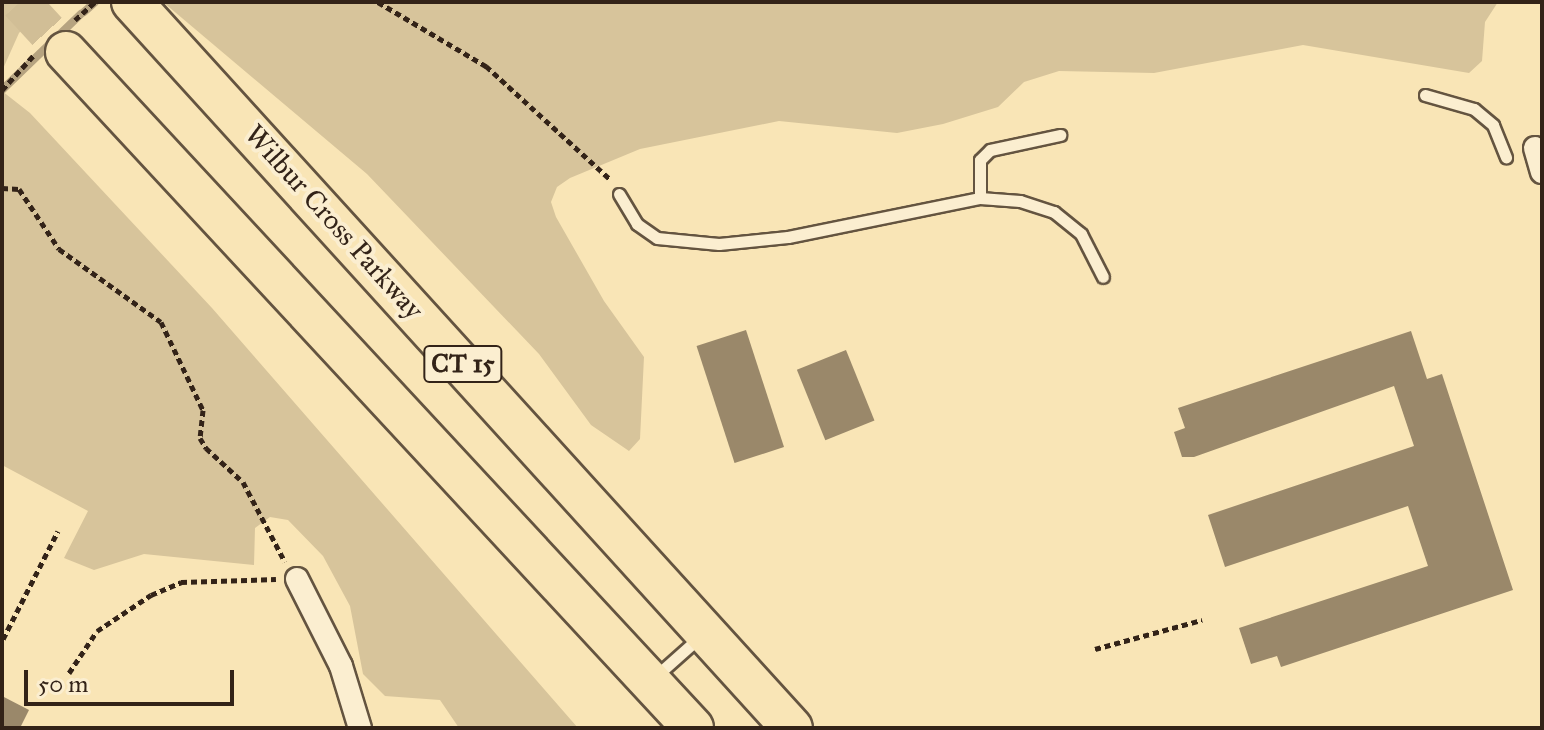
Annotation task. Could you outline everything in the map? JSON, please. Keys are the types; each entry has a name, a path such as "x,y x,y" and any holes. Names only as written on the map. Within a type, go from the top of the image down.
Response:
{"highway":[{"name":"Wilbur Cross Parkway","path":"132,2 792,728"},
{"name":"CT 15","path":"66,52 693,728"}],"street":[{"path":"1535,148 1542,172"},
{"path":"297,579 341,666 360,728"}],"lane":[{"path":"1425,95 1474,109 1493,125 1506,158"},
{"path":"980,198 980,160 990,150 1060,135"},
{"path":"619,194 637,224 657,238 719,244 788,237 980,198 1020,201 1054,212 1081,234 1103,277"},
{"path":"649,681 705,633"}],"path":[{"path":"378,2 486,66 597,164 619,194"},
{"path":"2,188 19,189 59,249 161,322 203,410 200,438 206,448 243,482 297,579 181,582 109,620 69,673"},
{"path":"3,639 58,531"},
{"path":"1095,649 1202,620"}],"shaded area":[{"path":"2,2 49,2 19,33 2,71"},
{"path":"163,2 1498,2 1485,22 1482,61 1469,73 1303,45 1154,73 1059,71 1024,82 998,107 943,124 897,133 779,121 640,149 570,178 557,187 551,202 556,217 604,301 644,357 640,439 629,451 591,425 539,354 367,174"},
{"path":"2,91 30,113 212,308 578,728 459,728 440,700 385,696 363,674 350,606 323,556 288,520 270,517 255,528 254,565 144,554 94,570 64,558 88,511 2,465"}],"building":[{"path":"746,330 784,447 735,463 697,346"},
{"path":"1411,331 1427,379 1442,374 1513,590 1281,667 1277,656 1251,664 1239,628 1428,566 1408,506 1225,567 1208,515 1414,446 1394,386 1194,457 1182,457 1174,432 1185,428 1178,408"},
{"path":"846,350 874,420 825,440 797,370"},
{"path":"2,696 29,710 20,728 2,728"}],"waterway":[{"path":"84,12 95,2"},
{"path":"2,90 81,14"}],"tunnel":[{"path":"20,2 66,52"}]}
